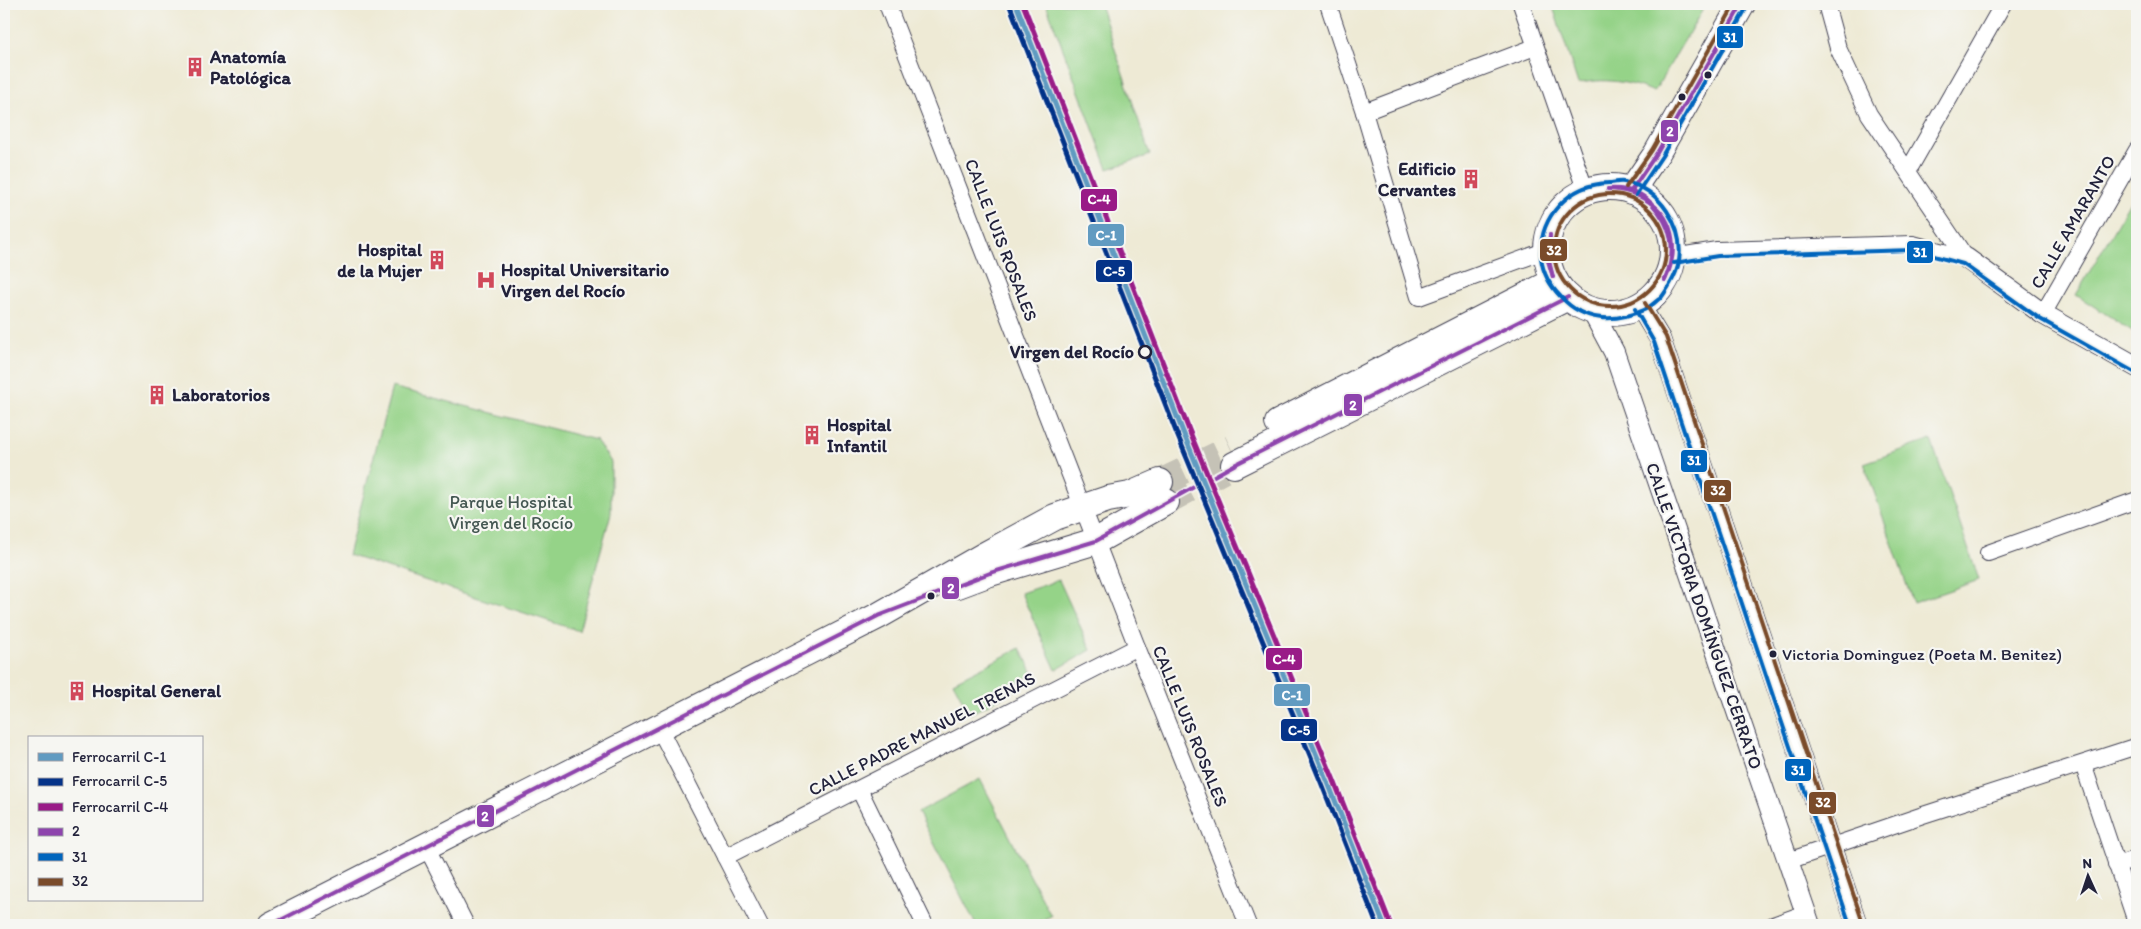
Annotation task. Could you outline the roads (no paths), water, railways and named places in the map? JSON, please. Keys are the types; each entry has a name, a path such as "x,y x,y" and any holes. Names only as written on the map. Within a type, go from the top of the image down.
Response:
{"main road":[{"path":"1631,191 1656,153 1742,4"},
{"path":"1601,188 1631,191 1646,198 1659,210 1670,232 1673,257 1668,277 1656,294 1640,306 1624,312 1608,314 1592,311 1562,289 1549,266 1547,250 1550,232 1558,215 1570,202 1586,192 1601,188"},
{"path":"1233,456 1562,289"},
{"path":"271,925 878,616 1056,517 1089,522 1130,495 1163,492 1089,522 990,573 878,616"}],"street":[{"name":"CALLE LUIS ROSALES","path":"887,4 1036,383 1137,647 1248,925"},
{"path":"1328,4 1364,112 1419,297 1547,250"},
{"path":"1521,4 1586,192"},
{"path":"1826,4 1838,48 1868,114 1966,258 2043,314 2137,367"},
{"path":"1908,171 2003,4"},
{"path":"1364,112 1536,47"},
{"name":"CALLE AMARANTO","path":"2043,314 2137,150"},
{"path":"1673,257 1724,250 1914,244 1966,258"},
{"path":"1640,306 1660,339 1857,925"},
{"name":"CALLE VICTORIA DOMÍNGUEZ CERRATO","path":"1592,311 1614,352 1808,919"},
{"path":"1988,552 2137,500"},
{"name":"CALLE PADRE MANUEL TRENAS","path":"725,857 1137,647"},
{"path":"659,728 760,925"},
{"path":"1788,861 1922,815 2137,746"},
{"path":"2083,764 2137,925"},
{"name":"CALLE PADRE MANUEL TRENAS","path":"859,789 925,925"},
{"path":"426,846 466,925"},
{"path":"2116,865 2137,858"},
{"path":"1774,925 1808,919"}],"tunnel":[{"path":"1160,482 1231,448"},
{"path":"1166,502 1234,465"}],"rail line":[{"name":"C-1","path":"1016,4 1183,432 1327,780 1384,925"},
{"name":"C-4","path":"1023,4 1189,430 1333,778 1390,923"},
{"name":"C-5","path":"1010,6 1177,434 1321,782 1377,925"}],"place":[{"name":"Anatomía Patológica","path":"195,67"},
{"name":"Edificio Cervantes","path":"1471,179"},
{"name":"Hospital de la Mujer","path":"437,260"},
{"name":"Hospital Universitario Virgen del Rocío","path":"486,280"},
{"name":"Virgen del Rocío","path":"1145,352"},
{"name":"Laboratorios","path":"157,395"},
{"name":"Hospital Infantil","path":"812,435"},
{"name":"Victoria Dominguez (Poeta M. Benitez)","path":"1773,654"},
{"name":"Hospital General","path":"77,691"}],"park label":[{"name":"Parque Hospital Virgen del Rocío","path":"511,512"}]}
